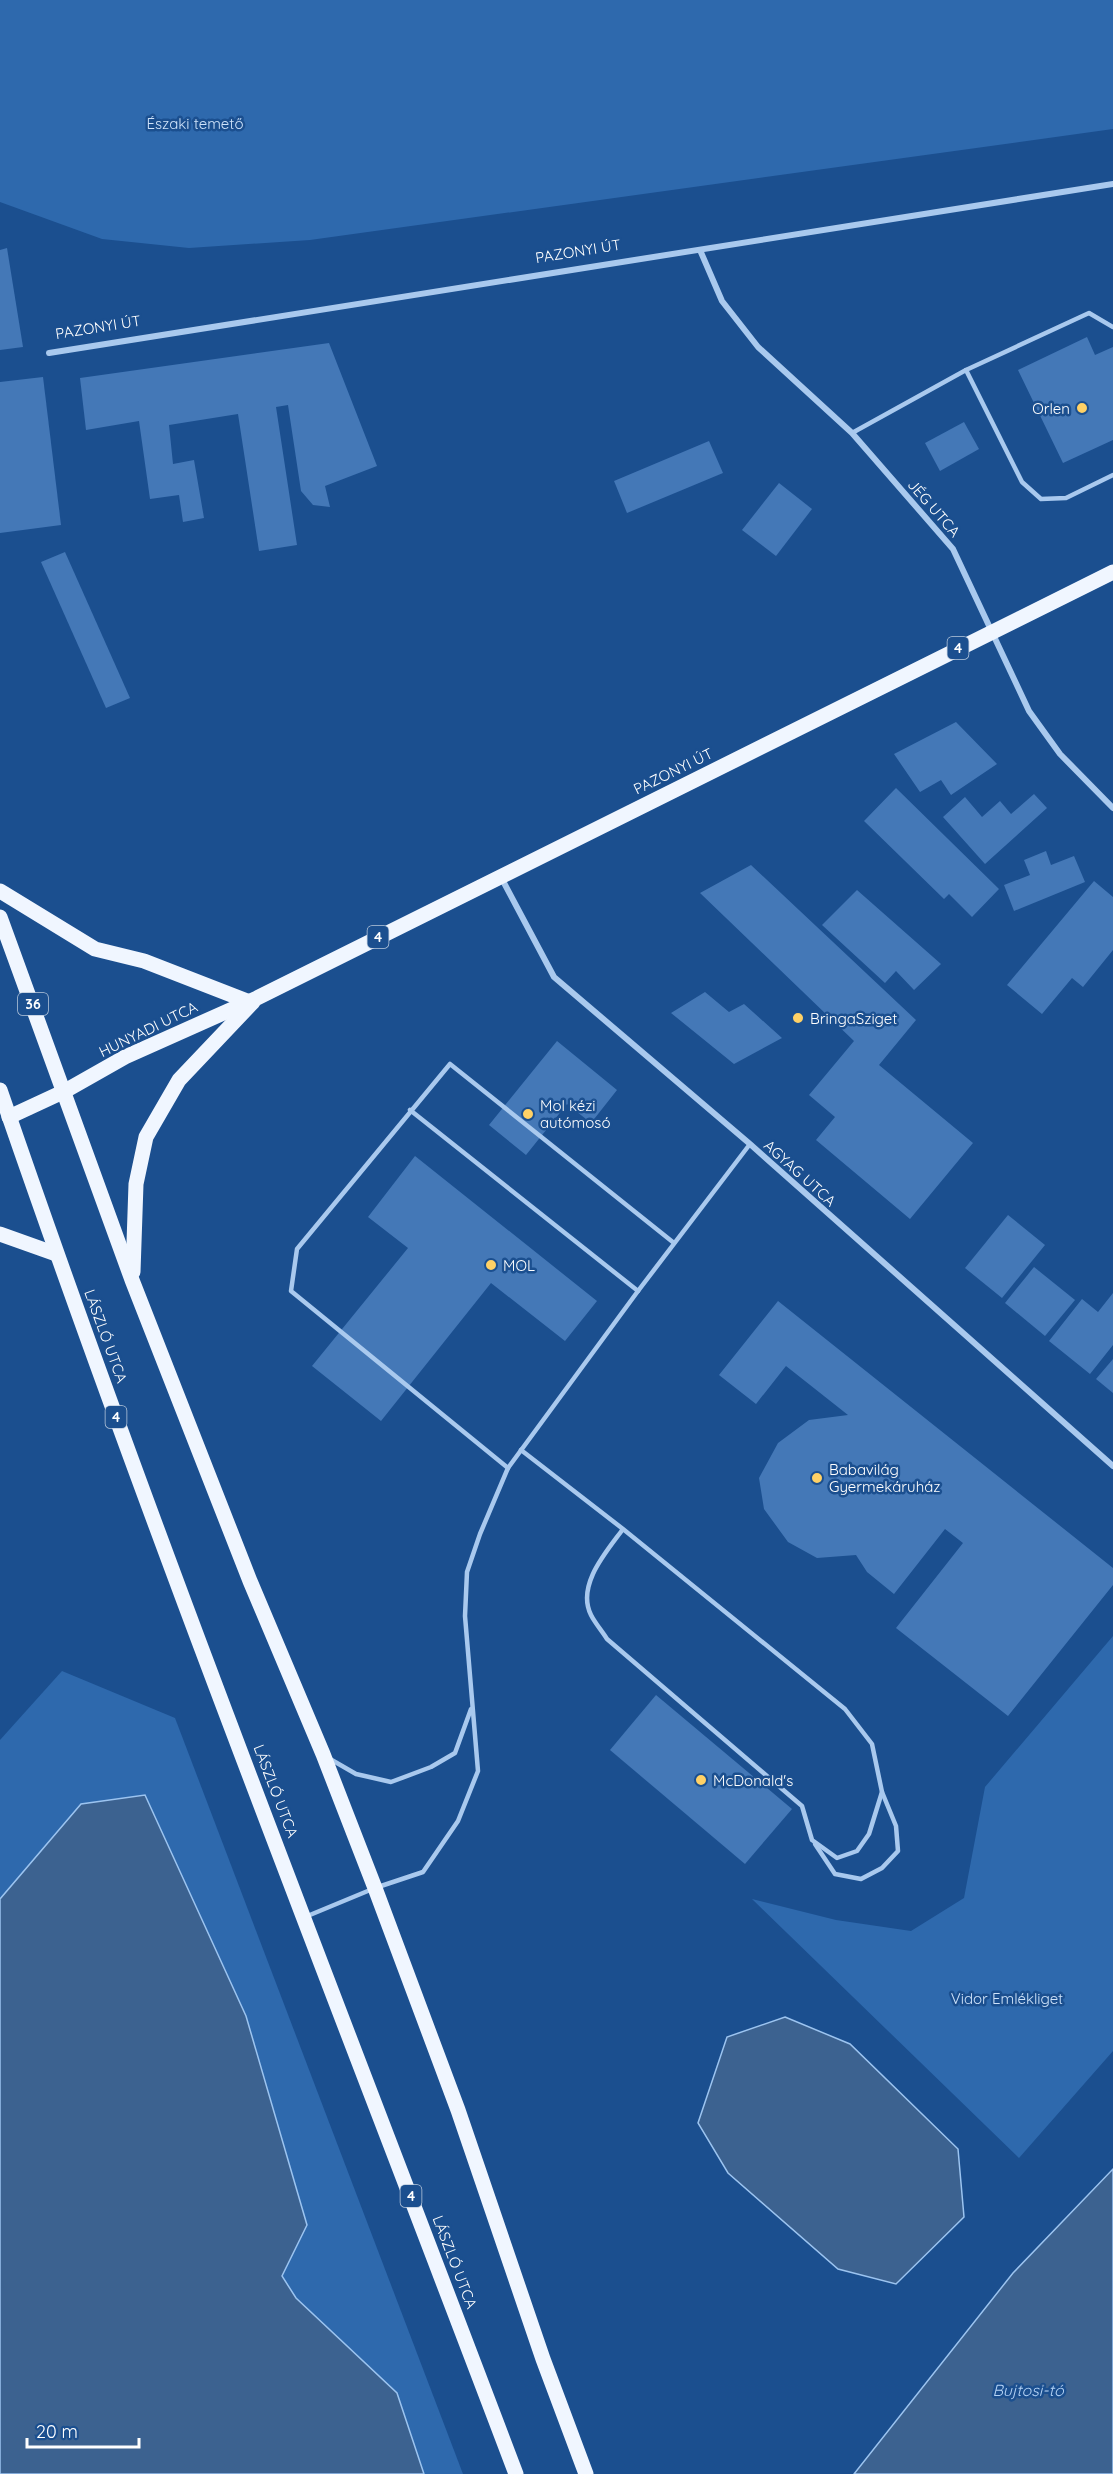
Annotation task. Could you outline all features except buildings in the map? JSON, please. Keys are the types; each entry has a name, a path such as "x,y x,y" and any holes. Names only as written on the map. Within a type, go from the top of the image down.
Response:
{"main road":[{"name":"PAZONYI ÚT","path":"252,1000 1113,572"},
{"path":"0,891 95,950 144,961 252,1000"},
{"name":"36","path":"0,917 65,1091"},
{"name":"HUNYADI UTCA","path":"65,1091 125,1057 252,1000"},
{"name":"4","path":"252,1000 179,1080 146,1137 136,1184 132,1281 250,1581 323,1754 375,1888 458,2110 543,2359 586,2474"},
{"name":"LÁSZLÓ UTCA","path":"0,1090 56,1254 176,1580 516,2474"},
{"path":"65,1091 89,1165 132,1281"},
{"name":"4","path":"9,1118 65,1091"},
{"path":"0,1234 56,1254"}],"street":[{"name":"PAZONYI ÚT","path":"49,353 1113,184"},
{"name":"JÉG UTCA","path":"700,250 722,301 758,347 852,433 953,549 1029,711 1060,754 1113,808"},
{"name":"AGYAG UTCA","path":"500,875 554,976 750,1144 1113,1466"}],"lane":[{"path":"852,433 966,370 1089,313 1113,327"},
{"path":"966,370 1023,482 1041,499 1066,498 1113,475"},
{"path":"508,1468 291,1291 297,1249 450,1064 674,1243"},
{"path":"410,1110 638,1291"},
{"path":"305,1917 375,1888 423,1872 458,1821 478,1771 465,1616 467,1572 480,1534 508,1468 750,1144"},
{"path":"520,1450 623,1529 845,1709 872,1744 882,1792 896,1826 897,1851 882,1868 861,1879 835,1874 812,1840 802,1806 607,1639 590,1613 587,1588 602,1558 623,1529"},
{"path":"323,1754 356,1774 391,1782 431,1767 455,1753 472,1706"},
{"path":"812,1840 837,1858 857,1851 869,1834 882,1792"}],"green space":[{"name":"Északi temető","path":"0,0 1113,0 1113,129 310,240 189,248 102,239 0,202"},
{"name":"Vidor Emlékliget","path":"1113,1636 1113,2051 1019,2158 752,1899 836,1920 911,1931 964,1898 985,1787"},
{"path":"62,1671 175,1718 463,2474 0,2474 0,1740"}],"water":[{"path":"145,1795 246,2016 307,2225 282,2276 296,2298 397,2393 424,2474 0,2474 0,1899 81,1804"},
{"path":"785,2017 850,2044 958,2149 964,2217 896,2284 838,2269 728,2173 698,2123 727,2037"},
{"name":"Bujtosi-tó","path":"1113,2169 1113,2474 854,2474 1013,2273"}],"place":[{"name":"Orlen","path":"1082,408"},
{"name":"BringaSziget","path":"798,1018"},
{"name":"Mol kézi autómosó","path":"528,1114"},
{"name":"MOL","path":"491,1265"},
{"name":"Babavilág Gyermekáruház","path":"817,1478"},
{"name":"McDonald's","path":"701,1780"}]}
